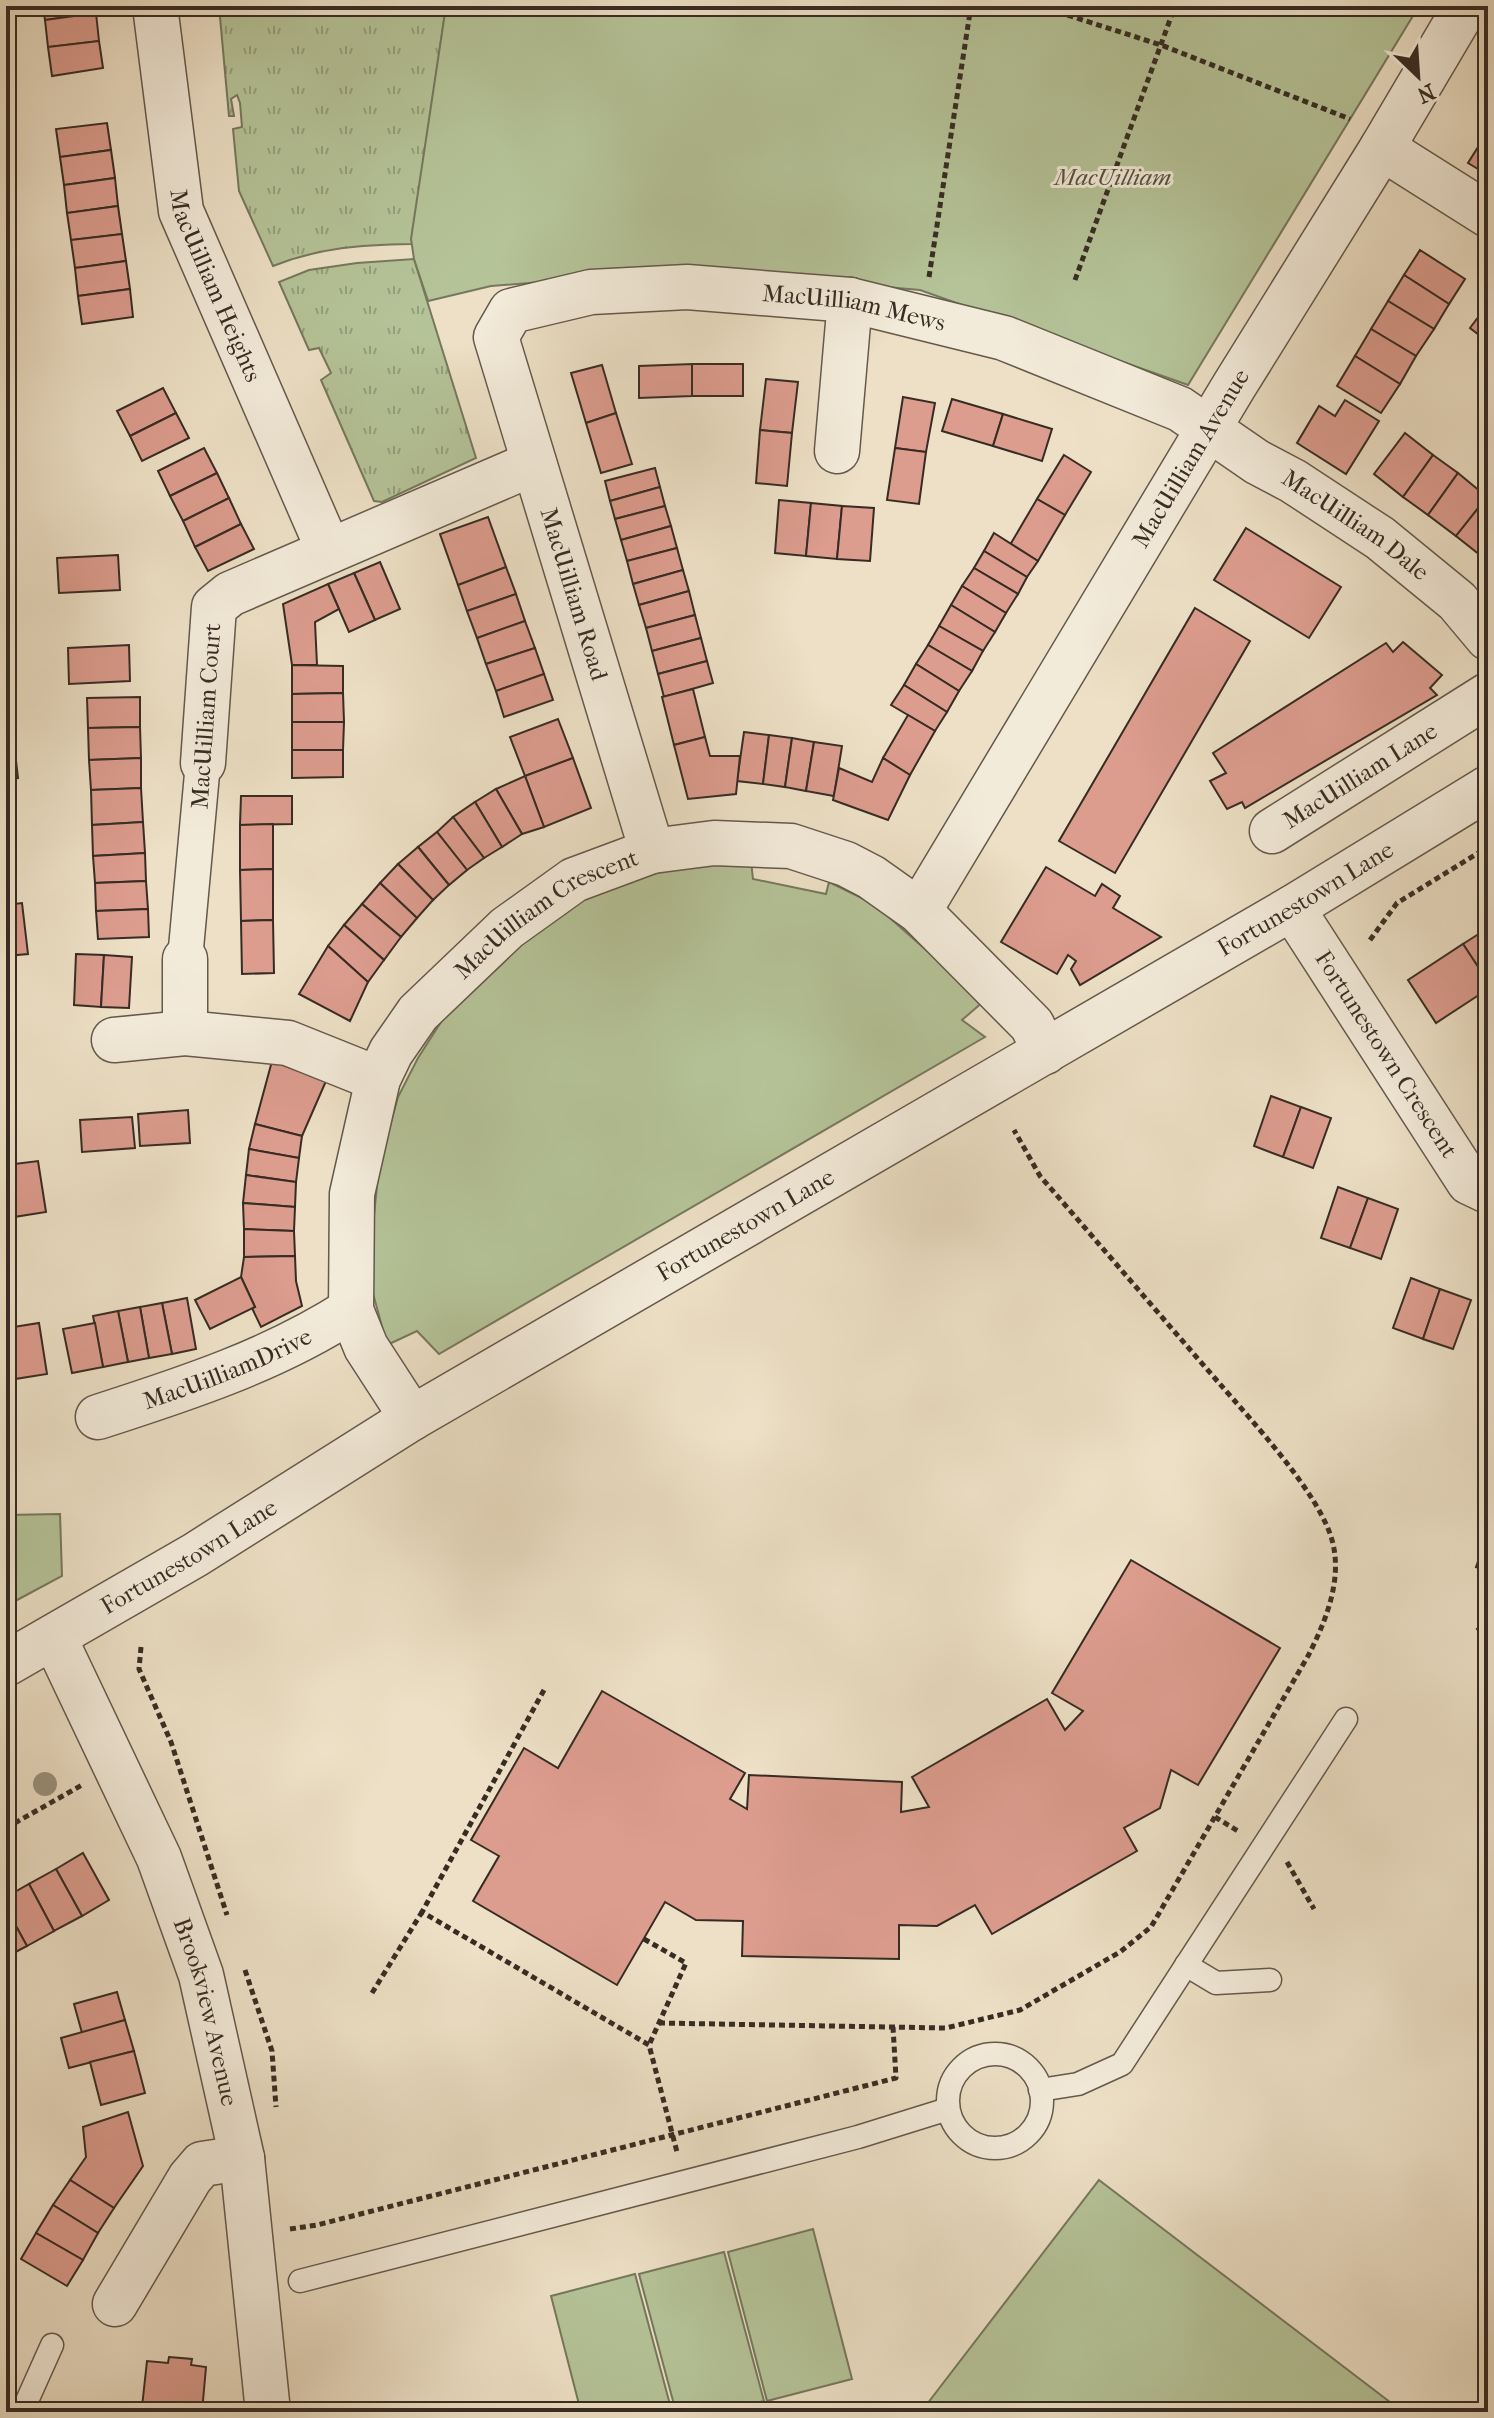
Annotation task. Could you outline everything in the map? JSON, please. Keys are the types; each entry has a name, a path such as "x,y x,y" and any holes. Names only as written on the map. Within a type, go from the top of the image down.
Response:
{"street":[{"name":"MacUilliam Heights","path":"155,6 181,211 329,551"},
{"name":"MacUilliam Avenue","path":"919,911 1207,430 1370,135 1466,6"},
{"path":"1370,135 1488,215"},
{"name":"MacUilliam Mews","path":"496,337 511,311 591,292 687,287 850,300 1004,338 1180,409 1207,430"},
{"path":"837,451 850,300"},
{"name":"MacUilliam Road","path":"496,337 652,851"},
{"name":"MacUilliam Dale","path":"1207,430 1380,538 1457,601 1488,638"},
{"name":"MacUilliam Court","path":"185,1033 185,959 214,607 230,594 534,463"},
{"name":"MacUilliam Lane","path":"1272,831 1488,695"},
{"name":"Fortunestown Lane","path":"6,1664 195,1555 412,1418 1292,908 1488,788"},
{"name":"MacUilliam Crescent","path":"412,1418 366,1347 351,1310 352,1194 378,1079 391,1052 418,1013 507,928 574,880 652,851 714,843 791,846 846,864 871,877 919,911 1032,1025 1045,1052"},
{"name":"Fortunestown Crescent","path":"1292,908 1469,1182 1488,1191"},
{"path":"114,1040 185,1033 288,1043 378,1079"},
{"name":"MacUilliamDrive","path":"98,1417 192,1387 318,1331 351,1310"},
{"name":"Brookview Avenue","path":"54,1637 124,1781 170,1887 201,1975 242,2158 268,2412"},
{"path":"115,2304 190,2178 202,2164 242,2158"}],"lane":[{"path":"1040,2090 1078,2084 1122,2064 1346,1719"},
{"path":"1186,1965 1216,1983 1270,1980"},
{"path":"1009,2056 1023,2064 1034,2076 1040,2090 1042,2105 1038,2120 1018,2142 1004,2147 989,2148 974,2144 953,2123 948,2109 948,2093 954,2078 964,2066 978,2057 1009,2056"},
{"path":"300,2281 858,2137 948,2109"},
{"path":"22,2412 52,2345"}],"path":[{"path":"937,237 971,6"},
{"path":"1039,6 1161,45 1370,135"},
{"path":"1075,280 1175,6"},
{"path":"1370,940 1397,903 1488,847"},
{"path":"659,2023 946,2028 1020,2010 1120,1952 1151,1927 1308,1656 1329,1609 1335,1572 1332,1541 1313,1501 1264,1435 1040,1176 1014,1130"},
{"path":"372,1993 422,1912 544,1690"},
{"path":"6,1828 83,1784 89,1798"},
{"path":"1262,1846 1290,1863 1314,1909"},
{"path":"422,1912 649,2045"},
{"path":"644,1939 686,1963 649,2045 685,2180"},
{"path":"285,2230 317,2225 896,2078 893,2027"}],"green space":[{"path":"219,6 446,6 412,244 341,248 273,266 239,191 233,129 242,127 240,103 237,95 231,99 234,116 229,116"},
{"name":"MacUilliam","path":"446,6 1419,6 1188,385 920,290 690,270 491,286 428,301 411,239"},
{"path":"414,259 476,458 382,502 374,501 321,380 331,373 319,348 309,350 279,282 309,270"},
{"path":"751,861 753,879 826,894 829,882 874,904 984,1001 962,1020 985,1037 439,1354 417,1331 387,1345 368,1275 379,1166 398,1097 418,1058 455,1000 508,950 583,899 664,870"},
{"path":"60,1514 62,1576 6,1606 6,1515"},
{"path":"1099,2180 1403,2412 929,2412 924,2408"},
{"path":"813,2229 852,2379 767,2401 728,2252"},
{"path":"724,2252 764,2401 721,2412 676,2412 639,2274"},
{"path":"635,2274 672,2412 581,2412 551,2296"}],"building":[{"path":"43,6 95,6 96,13 45,20"},
{"path":"96,13 99,41 48,47 45,20"},
{"path":"99,41 103,68 52,76 48,47"},
{"path":"107,123 111,150 60,157 56,129"},
{"path":"1488,131 1488,175 1468,163"},
{"path":"111,150 115,178 64,185 60,157"},
{"path":"115,178 118,206 67,213 64,185"},
{"path":"118,206 122,234 71,240 67,213"},
{"path":"122,234 126,261 75,268 71,240"},
{"path":"1420,250 1465,279 1449,304 1404,275"},
{"path":"126,261 130,289 78,296 75,268"},
{"path":"1404,275 1449,304 1434,329 1388,301"},
{"path":"130,289 133,317 82,324 78,296"},
{"path":"1388,301 1434,329 1416,356 1371,329"},
{"path":"1488,304 1488,342 1470,328"},
{"path":"1371,329 1416,356 1400,384 1355,356"},
{"path":"1355,356 1400,384 1381,413 1337,386"},
{"path":"692,364 743,364 743,396 692,396"},
{"path":"692,364 692,396 639,398 639,366"},
{"path":"602,365 616,413 586,423 571,373"},
{"path":"766,379 798,382 792,433 760,430"},
{"path":"163,388 176,413 130,436 117,411"},
{"path":"903,397 935,403 926,452 895,448"},
{"path":"952,399 1003,414 993,446 942,431"},
{"path":"1345,400 1379,421 1346,474 1297,443 1319,406 1335,416"},
{"path":"176,413 189,438 142,461 130,436"},
{"path":"616,413 632,464 601,473 586,423"},
{"path":"1003,414 1052,429 1042,461 993,446"},
{"path":"760,430 792,433 787,486 756,483"},
{"path":"1405,433 1433,455 1403,497 1374,474"},
{"path":"204,448 217,473 170,496 158,471"},
{"path":"895,448 926,452 919,504 887,500"},
{"path":"1064,455 1091,472 1065,515 1037,499"},
{"path":"1433,455 1458,473 1428,515 1403,497"},
{"path":"655,468 660,487 610,501 605,481"},
{"path":"217,473 229,498 183,521 170,496"},
{"path":"1458,473 1487,497 1456,536 1428,515"},
{"path":"660,487 665,506 615,519 610,501"},
{"path":"1487,497 1488,544 1480,555 1456,536"},
{"path":"229,498 241,524 195,547 183,521"},
{"path":"1037,499 1065,515 1038,561 1010,545"},
{"path":"779,500 811,503 806,556 775,553"},
{"path":"811,503 842,506 837,559 806,556"},
{"path":"665,506 671,526 621,540 615,519"},
{"path":"842,506 874,508 870,561 837,559"},
{"path":"488,517 506,567 458,585 440,534"},
{"path":"241,524 254,549 208,571 195,547"},
{"path":"671,526 677,548 627,561 621,540"},
{"path":"1246,528 1341,587 1309,638 1214,580"},
{"path":"994,533 1038,561 1027,577 984,551"},
{"path":"677,548 683,570 633,584 627,561"},
{"path":"984,551 1027,577 1018,594 974,568"},
{"path":"118,555 120,590 59,593 57,558"},
{"path":"380,562 400,609 375,620 354,573"},
{"path":"506,567 516,594 467,611 458,585"},
{"path":"974,568 1018,594 1006,613 962,586"},
{"path":"683,570 689,591 639,605 633,584"},
{"path":"354,573 375,620 349,632 328,584"},
{"path":"328,584 339,609 315,622 317,665 292,665 283,604"},
{"path":"962,586 1006,613 995,632 951,605"},
{"path":"689,591 695,615 646,628 639,605"},
{"path":"516,594 525,621 477,638 467,611"},
{"path":"951,605 995,632 983,651 939,626"},
{"path":"1195,608 1250,641 1115,873 1059,841"},
{"path":"695,615 701,638 652,651 646,628"},
{"path":"525,621 535,648 486,664 477,638"},
{"path":"939,626 983,651 972,671 928,645"},
{"path":"701,638 707,661 658,674 652,651"},
{"path":"1403,642 1442,675 1430,688 1437,695 1245,808 1242,802 1227,809 1210,781 1226,773 1213,753 1386,643 1393,652"},
{"path":"129,645 130,681 69,684 68,648"},
{"path":"928,645 972,671 959,691 916,664"},
{"path":"535,648 544,674 496,691 486,664"},
{"path":"707,661 713,683 664,697 658,674"},
{"path":"916,664 959,691 947,712 904,685"},
{"path":"292,665 343,666 343,693 292,694"},
{"path":"544,674 553,700 504,717 496,691"},
{"path":"904,685 947,712 935,731 891,705"},
{"path":"693,689 705,737 674,745 662,697"},
{"path":"343,693 344,722 292,722 292,694"},
{"path":"140,697 140,727 88,728 87,698"},
{"path":"908,715 935,731 910,775 883,758"},
{"path":"558,719 573,758 525,776 510,737"},
{"path":"292,722 344,722 343,750 292,750"},
{"path":"12,726 18,778 6,779 6,727"},
{"path":"140,727 141,758 89,760 88,728"},
{"path":"744,732 769,735 763,784 737,781"},
{"path":"769,735 792,738 785,787 763,784"},
{"path":"705,737 710,756 740,756 736,794 688,799 674,745"},
{"path":"792,738 814,742 806,791 785,787"},
{"path":"814,742 842,746 834,796 806,791"},
{"path":"292,750 343,750 343,777 292,778"},
{"path":"141,758 141,788 91,790 89,760"},
{"path":"573,758 591,808 544,827 525,776"},
{"path":"883,758 910,775 888,820 833,800 839,768 872,782"},
{"path":"525,776 544,827 522,834 496,789"},
{"path":"141,788 143,822 92,825 91,790"},
{"path":"496,789 522,834 502,847 475,802"},
{"path":"241,796 292,796 292,824 240,825"},
{"path":"475,802 502,847 484,858 453,817"},
{"path":"453,817 484,858 467,870 437,832"},
{"path":"143,822 145,853 93,856 92,825"},
{"path":"273,824 273,869 240,870 240,825"},
{"path":"437,832 467,870 449,885 418,847"},
{"path":"418,847 449,885 433,900 398,864"},
{"path":"145,853 146,881 95,883 93,856"},
{"path":"398,864 433,900 417,918 380,883"},
{"path":"1046,867 1095,896 1102,884 1120,896 1113,908 1161,937 1080,985 1071,969 1076,961 1068,955 1057,974 1001,942"},
{"path":"273,869 273,920 241,921 240,870"},
{"path":"146,881 148,909 96,911 95,883"},
{"path":"380,883 417,918 401,937 362,904"},
{"path":"22,903 28,954 6,956 6,905"},
{"path":"362,904 401,937 384,960 344,925"},
{"path":"148,909 149,937 98,939 96,911"},
{"path":"273,920 274,973 242,974 241,921"},
{"path":"344,925 384,960 368,982 328,946"},
{"path":"1488,928 1488,982 1463,944"},
{"path":"1463,944 1488,982 1488,989 1436,1023 1408,980"},
{"path":"328,946 368,982 350,1021 299,994"},
{"path":"76,954 104,955 101,1007 74,1005"},
{"path":"104,955 132,957 129,1008 101,1007"},
{"path":"272,1061 326,1081 302,1136 255,1124"},
{"path":"1271,1096 1301,1107 1283,1157 1254,1146"},
{"path":"1301,1107 1331,1118 1313,1168 1283,1157"},
{"path":"188,1110 190,1143 140,1146 138,1114"},
{"path":"132,1117 135,1148 82,1152 80,1120"},
{"path":"255,1124 302,1136 299,1158 249,1149"},
{"path":"249,1149 299,1158 296,1182 246,1175"},
{"path":"38,1161 46,1212 14,1217 6,1165"},
{"path":"6,1165 14,1217 6,1218"},
{"path":"246,1175 296,1182 295,1207 243,1203"},
{"path":"1338,1187 1368,1198 1350,1248 1321,1238"},
{"path":"1368,1198 1398,1209 1381,1259 1350,1248"},
{"path":"243,1203 295,1207 294,1231 244,1229"},
{"path":"244,1229 294,1231 295,1256 244,1257"},
{"path":"295,1256 296,1281 302,1306 261,1327 241,1277 244,1257"},
{"path":"241,1277 255,1307 210,1329 195,1300"},
{"path":"1411,1278 1440,1289 1423,1339 1393,1328"},
{"path":"1440,1289 1471,1300 1453,1349 1423,1339"},
{"path":"187,1298 196,1349 172,1354 162,1303"},
{"path":"162,1303 172,1354 149,1358 140,1307"},
{"path":"140,1307 149,1358 128,1362 118,1311"},
{"path":"118,1311 128,1362 103,1367 93,1316"},
{"path":"39,1323 47,1374 15,1379 7,1328"},
{"path":"95,1323 103,1367 72,1373 63,1329"},
{"path":"6,1328 15,1379 6,1380"},
{"path":"1488,1537 1488,1571 1476,1567"},
{"path":"1131,1560 1280,1648 1198,1785 1171,1770 1160,1808 1124,1828 1137,1851 992,1934 975,1905 937,1926 899,1925 899,1959 742,1956 743,1921 696,1920 665,1902 617,1985 473,1901 499,1856 471,1840 524,1748 558,1768 602,1691 745,1773 730,1799 747,1809 749,1775 902,1782 901,1812 929,1807 912,1777 1047,1699 1065,1730 1083,1711 1052,1693"},
{"path":"1488,1623 1488,1648 1477,1629"},
{"path":"83,1853 109,1900 82,1916 56,1869"},
{"path":"56,1869 82,1916 54,1931 29,1884"},
{"path":"29,1884 54,1931 27,1946 6,1908 6,1897"},
{"path":"6,1908 27,1946 6,1957"},
{"path":"117,1992 125,2020 82,2033 74,2004"},
{"path":"125,2020 134,2051 69,2068 61,2038"},
{"path":"134,2051 145,2093 101,2105 90,2062"},
{"path":"128,2112 143,2166 114,2208 70,2180 86,2157 83,2127"},
{"path":"70,2180 114,2208 98,2233 53,2205"},
{"path":"53,2205 98,2233 83,2260 36,2233"},
{"path":"36,2233 83,2260 67,2286 21,2259"},
{"path":"169,2357 192,2359 191,2365 206,2367 202,2412 156,2412 156,2408 142,2407 147,2361 168,2363"}]}
